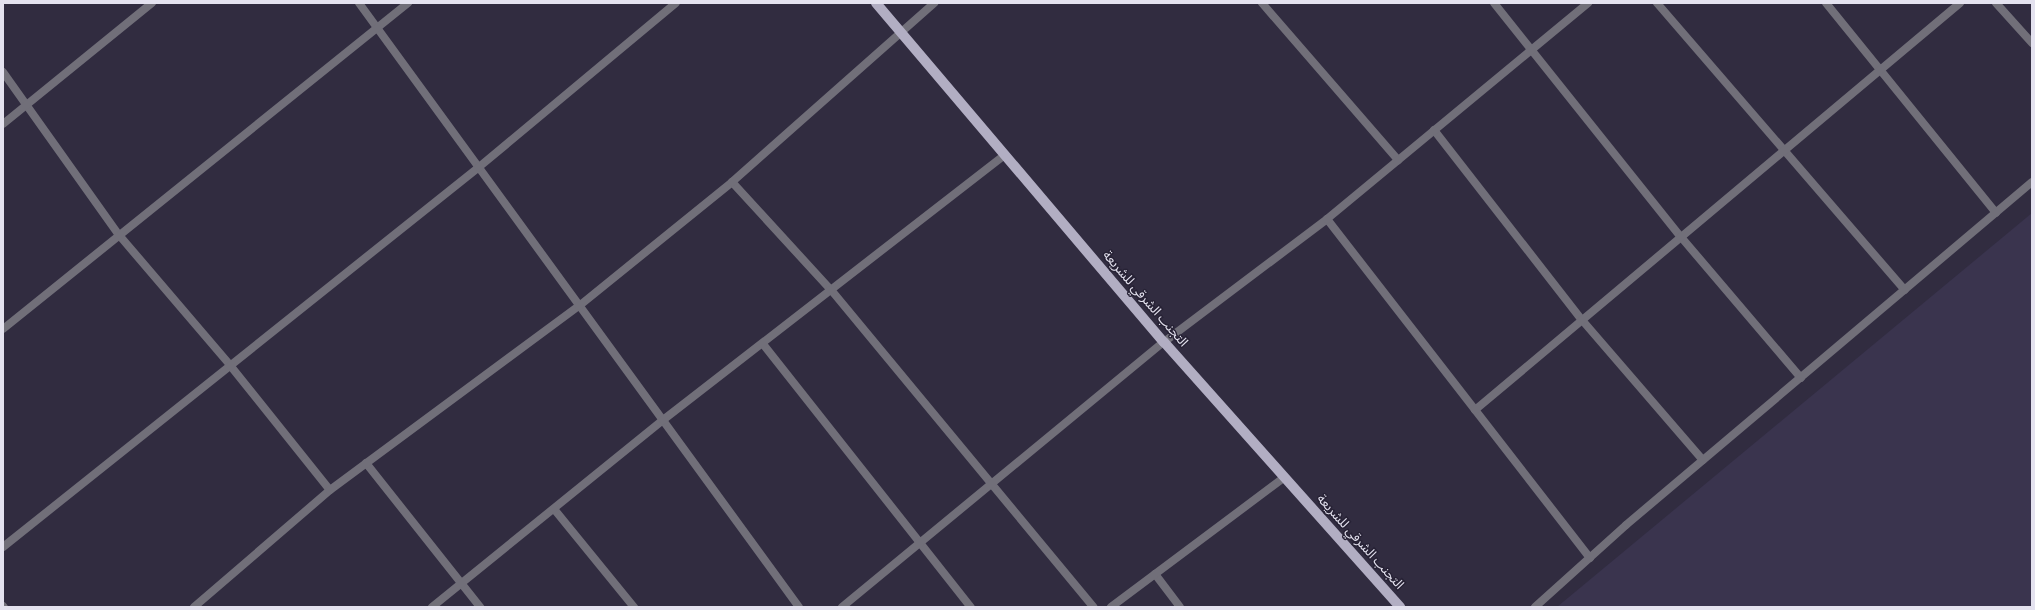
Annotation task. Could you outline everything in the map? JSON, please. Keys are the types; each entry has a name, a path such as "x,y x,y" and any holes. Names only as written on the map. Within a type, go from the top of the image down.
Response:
{"main road":[{"name":"التجنب الشرقي للشريعة","path":"876,3 1164,342 1400,607"}],"street":[{"path":"3,124 152,3"},
{"path":"359,3 799,607"},
{"path":"3,329 408,3"},
{"path":"3,547 229,364 479,167 676,3"},
{"path":"194,607 330,490 579,306 732,182 934,3"},
{"path":"1262,3 1398,160"},
{"path":"1494,3 1533,48 1681,237 1801,378"},
{"path":"842,607 1164,342 1327,219 1588,3"},
{"path":"1657,3 1783,152 1905,290"},
{"path":"1826,3 1996,213"},
{"path":"1475,410 1960,3"},
{"path":"1996,3 2032,43"},
{"path":"3,72 28,104 119,235 229,364 330,490"},
{"path":"1434,130 1582,320 1703,460"},
{"path":"432,607 663,420 832,291 1005,155"},
{"path":"732,182 832,291 1093,607"},
{"path":"1535,607 1703,460 2032,182"},
{"path":"1327,219 1590,558"},
{"path":"763,344 922,541 971,607"},
{"path":"366,464 480,607"},
{"path":"1111,607 1285,477"},
{"path":"554,509 634,607"},
{"path":"1155,574 1180,607"}],"shaded area":[{"path":"2032,213 2032,607 1557,607"}]}
